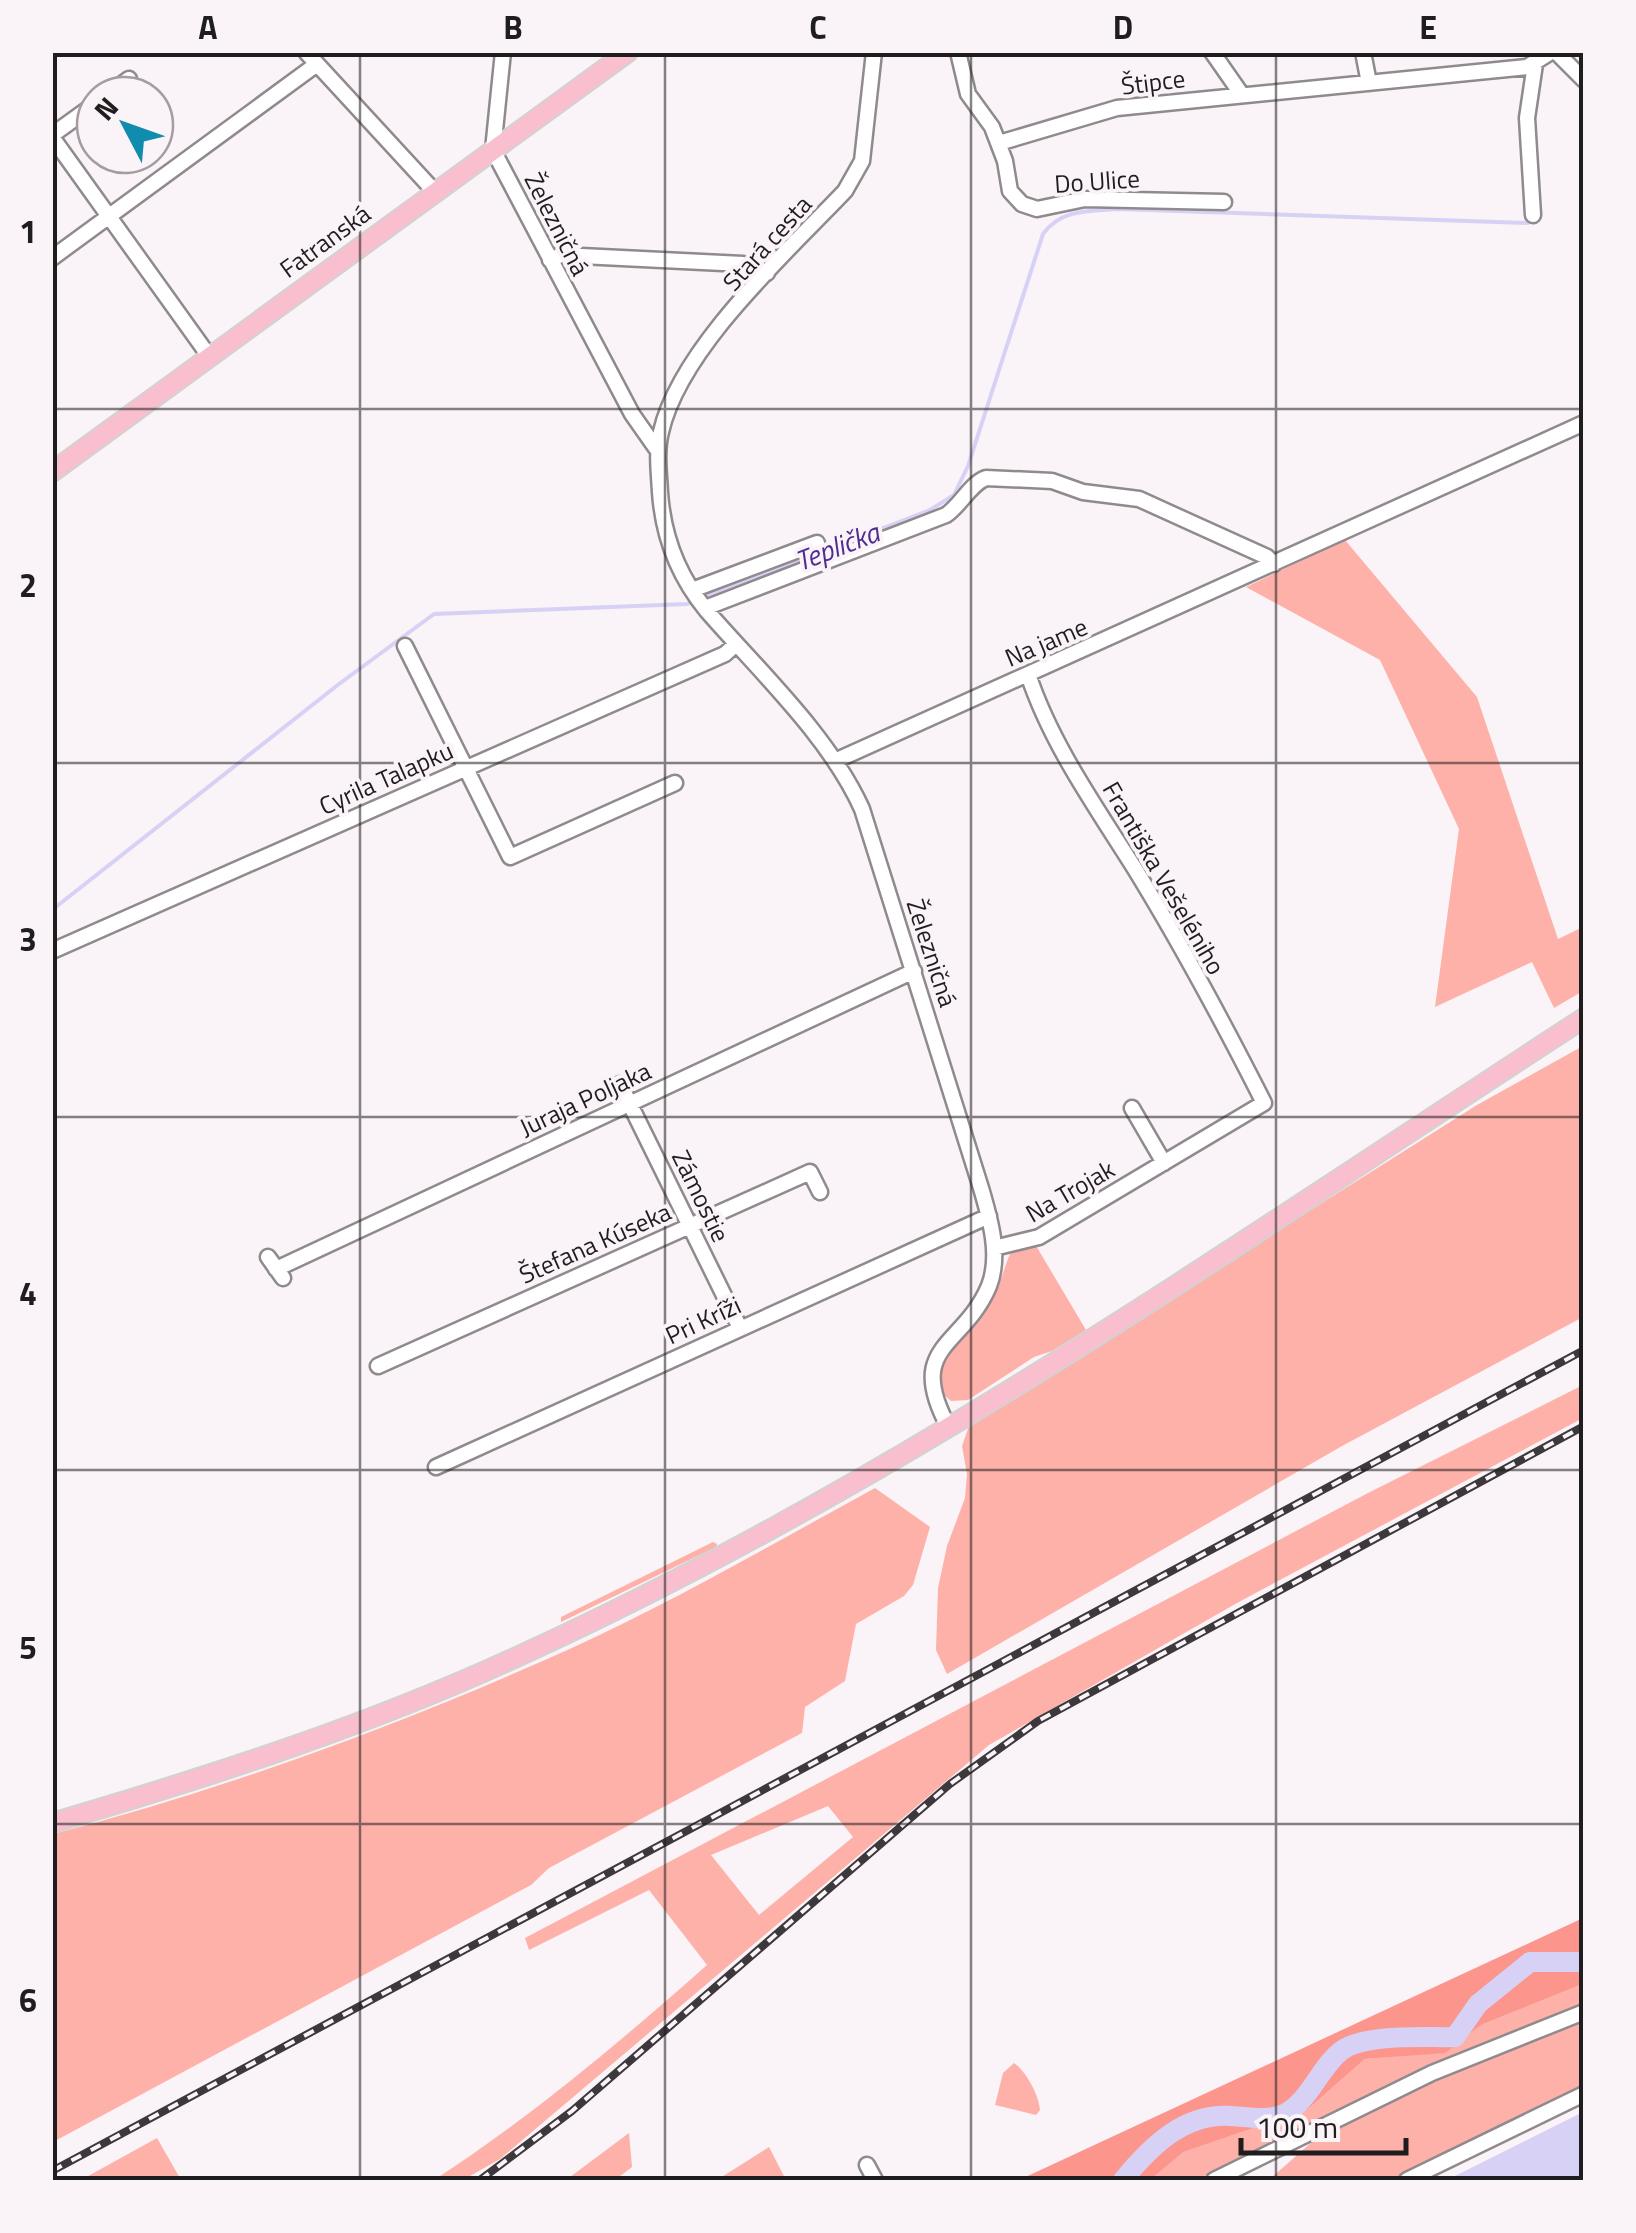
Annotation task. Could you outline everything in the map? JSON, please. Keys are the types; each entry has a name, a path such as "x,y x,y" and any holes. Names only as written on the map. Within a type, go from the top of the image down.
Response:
{"main road":[{"name":"Fatranská","path":"52,472 628,52"},
{"path":"52,1824 262,1758 481,1673 732,1551 949,1428 1584,1018"}],"street":[{"path":"306,52 436,192"},
{"path":"494,150 503,52"},
{"name":"Stará cesta","path":"658,451 666,412 704,346 845,191 862,161 874,52"},
{"name":"Do Ulice","path":"958,52 968,94 999,143 1010,191 1029,208 1085,200 1224,202"},
{"path":"1212,52 1242,94"},
{"path":"1362,52 1369,83"},
{"path":"1554,52 1584,80"},
{"name":"Štipce","path":"999,143 1116,108 1535,64 1554,52"},
{"path":"52,258 317,64"},
{"path":"1533,215 1527,118 1535,64"},
{"path":"75,119 52,136 210,356"},
{"name":"Železničná","path":"494,150 632,414 658,451 669,544 698,599 836,760 862,810 989,1216 994,1248 994,1266 982,1299 947,1341 934,1366 933,1394 949,1428"},
{"path":"550,260 561,256 743,264 767,273"},
{"name":"Na jame","path":"836,760 1584,423"},
{"path":"698,599 946,515 978,481 986,478 1052,481 1084,492 1139,499 1267,557 1274,564"},
{"path":"698,599 817,542"},
{"name":"Cyrila Talapku","path":"52,951 725,654 736,644"},
{"path":"405,646 510,857 675,784"},
{"name":"Františka Vešeléniho","path":"1028,674 1070,763 1135,870 1264,1104"},
{"name":"Juraja Poljaka","path":"276,1268 914,971"},
{"name":"Zámostie","path":"620,1084 740,1328"},
{"name":"Na Trojak","path":"994,1248 1039,1236 1264,1104"},
{"path":"1132,1108 1164,1163"},
{"name":"Štefana Kúseka","path":"378,1366 810,1172 820,1192"},
{"name":"Pri Kríži","path":"436,1467 989,1216"},
{"path":"1214,2180 1432,2073 1584,2012"},
{"path":"1407,2180 1584,2094"},
{"path":"867,2165 875,2180"}],"shaded area":[{"path":"1345,540 1477,697 1558,939 1583,927 1583,991 1554,1008 1532,962 1435,1007 1459,829 1380,660 1246,587"},
{"path":"1583,1046 1583,1317 1342,1446 947,1674 936,1650 938,1588 947,1546 965,1498 967,1474 962,1446 969,1426 1477,1105"},
{"path":"1035,1244 1086,1330 1034,1357 968,1400 951,1401 943,1394 941,1380 947,1356 992,1300 1010,1254"},
{"path":"1583,1385 1583,1418 1237,1603 989,1745 500,2159 463,2180 434,2180 574,2078 707,1965 649,1890 529,1950 525,1938 1368,1493","holes":["828,1806 853,1837 759,1915 711,1855"]},
{"path":"875,1488 930,1527 913,1585 904,1596 856,1624 845,1681 805,1707 802,1733 549,1868 531,1885 53,2142 53,1834 238,1779 479,1688 623,1623"},
{"path":"713,1542 716,1547 561,1622 561,1617"},
{"path":"1583,1918 1583,1984 1481,2025 1445,2053 1365,2059 1307,2110 1183,2152 1150,2180 1019,2180"},
{"path":"1583,1984 1583,2086 1391,2180 1269,2180 1313,2141 1434,2063 1196,2180 1150,2180 1182,2152 1307,2110 1365,2059 1445,2052 1481,2025"},
{"path":"1014,2063 1034,2091 1040,2110 1036,2115 995,2105 1003,2073"},
{"path":"1583,2112 1583,2180 1447,2180"},
{"path":"629,2133 632,2167 615,2180 566,2180"},
{"path":"157,2138 181,2180 81,2180"},
{"path":"769,2147 786,2180 717,2180"}],"waterway":[{"name":"Teplička","path":"52,910 434,614 687,604 930,510 954,495 968,466 1043,234 1058,220 1086,211 1117,209 1528,223"},
{"path":"1123,2180 1157,2144 1198,2120 1214,2116 1265,2118 1293,2109 1334,2058 1352,2045 1396,2038 1455,2037 1478,2004 1530,1962 1584,1962"}],"railway":[{"path":"52,2171 1584,1350"},
{"path":"480,2180 572,2111 950,1784 1038,1721 1584,1426"}]}
